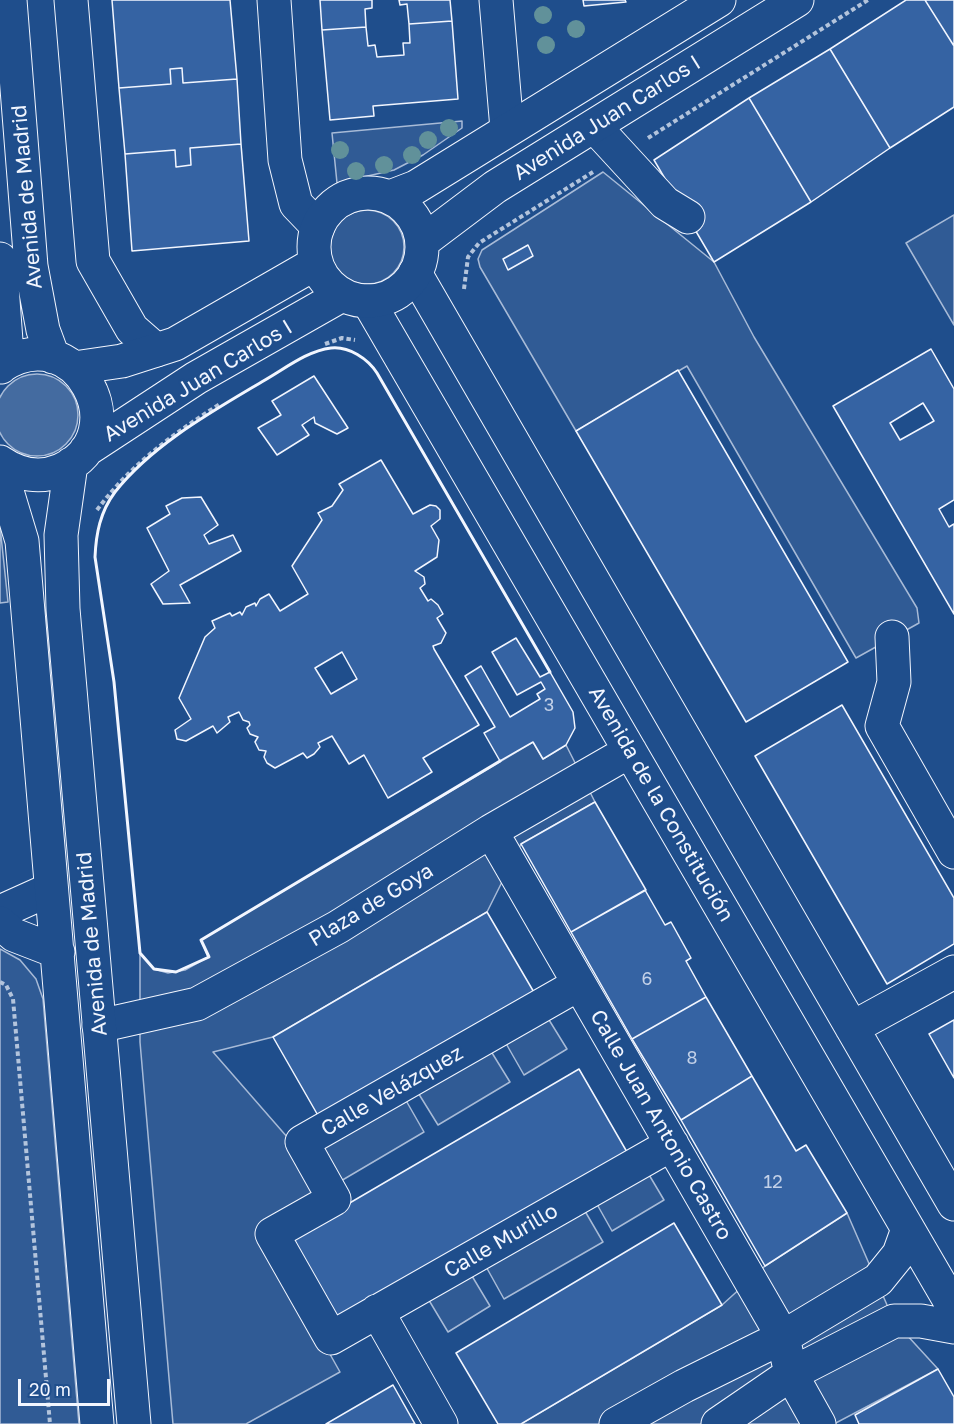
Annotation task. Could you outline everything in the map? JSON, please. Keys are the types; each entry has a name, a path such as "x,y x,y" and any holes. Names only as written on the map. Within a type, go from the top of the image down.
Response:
{"street":[{"name":"Avenida de Madrid","path":"10,0 31,266 43,330 64,362 89,385 96,406 95,429 78,457 61,535 63,609 134,1424"},
{"path":"71,0 93,261 132,329 156,350"},
{"path":"274,0 285,160 296,204 318,227 314,242 316,263 329,285 355,298"},
{"path":"496,0 507,129"},
{"name":"Avenida Juan Carlos I","path":"0,462 13,470 31,475 55,472 196,378 355,298 384,299 399,292 418,258 495,187 797,0"},
{"name":"Avenida Juan Carlos I","path":"318,227 329,209 347,197 368,193 390,197 416,187 702,6"},
{"path":"595,127 665,203 688,217"},
{"path":"390,197 403,206 414,219 418,258 852,1028 954,1204"},
{"name":"Avenida de Madrid","path":"0,259 6,341 0,367"},
{"name":"Avenida Juan Carlos I","path":"0,367 26,356 64,362 122,361 175,344 316,263"},
{"name":"Avenida de la Constitución","path":"355,298 630,751 954,1308"},
{"name":"Avenida de Madrid","path":"0,468 22,542 97,1424"},
{"path":"892,637 894,682 882,726 954,852"},
{"name":"Plaza de Goya","path":"99,1026 197,1004 338,927 491,831 630,751"},
{"name":"Calle Juan Antonio Castro","path":"491,831 783,1337 791,1374 819,1424"},
{"path":"0,912 51,889"},
{"path":"0,923 14,935 58,952"},
{"path":"852,1028 954,972"},
{"name":"Calle Velázquez","path":"331,1338 272,1234 334,1199 302,1142 579,984"},
{"name":"Calle Murillo","path":"331,1338 672,1144"},
{"path":"922,1149 954,1160"},
{"path":"616,1424 684,1386 783,1337 878,1280 899,1254 908,1229"},
{"path":"377,1311 441,1424"},
{"path":"718,1424 791,1374 894,1321 921,1321 954,1327"}],"path":[{"path":"0,982 6,985 13,999 50,1424"}],"shaded area":[{"path":"462,121 462,128 423,155 394,170 337,183 332,133"},
{"path":"603,172 714,262 754,337 917,608 919,623 856,658 687,366 576,431 480,267 478,259 482,250"},
{"path":"360,210 374,210 388,216 398,226 404,240 404,254 398,268 388,278 374,284 360,284 346,278 336,268 330,254 330,240 336,226 346,216"},
{"path":"954,215 954,325 906,243"},
{"path":"37,374 53,377 66,386 75,399 78,415 75,431 66,444 53,453 37,456 21,453 8,444 -1,431 -4,415 -1,399 8,386 21,377"},
{"path":"0,526 8,602 0,603"},
{"path":"533,742 543,759 566,745 595,802 521,844 487,912 273,1037 213,1052 288,1138 320,1193 259,1228 340,1372 246,1424 173,1424 140,1042 140,953 154,969 168,973 185,970 208,957 201,940"},
{"path":"0,949 20,960 36,979 43,999 79,1424 0,1424"},
{"path":"546,1015 567,1049 524,1075 504,1040"},
{"path":"489,1048 510,1082 438,1125 417,1091"},
{"path":"404,1097 424,1132 334,1185 314,1150"},
{"path":"645,1168 664,1200 612,1231 594,1199"},
{"path":"582,1206 603,1242 504,1299 484,1263"},
{"path":"847,1213 894,1321 938,1369 834,1424 521,1424 722,1305 765,1266"},
{"path":"469,1271 490,1306 448,1332 427,1297"}],"building":[{"path":"112,0 230,0 237,79 183,83 182,68 170,69 171,84 119,88"},
{"path":"320,0 372,0 372,8 365,9 366,27 322,30"},
{"path":"399,0 450,0 452,21 409,24 407,4 400,5"},
{"path":"583,0 625,0 626,2 584,6"},
{"path":"906,0 925,0 954,46 954,107 890,148 830,49"},
{"path":"925,0 954,0 954,46"},
{"path":"452,21 458,99 373,106 374,116 330,120 322,30 366,27 368,46 375,45 377,57 404,55 403,43 410,43 409,24"},
{"path":"830,49 890,148 811,202 749,98"},
{"path":"182,68 183,83 237,79 241,144 190,148 191,165 176,167 175,150 125,154 119,88 171,84 170,69"},
{"path":"749,98 811,202 714,262 654,160"},
{"path":"241,144 249,241 132,251 125,154 175,150 176,167 191,165 190,148"},
{"path":"528,245 533,256 508,270 503,259"},
{"path":"931,349 954,389 954,500 939,509 949,527 954,524 954,614 833,406","holes":["923,403 934,421 900,440 890,423"]},
{"path":"678,370 848,662 746,722 576,431"},
{"path":"314,376 348,428 337,434 315,423 314,417 302,425 309,435 277,455 258,428 281,415 272,401"},
{"path":"381,460 413,514 430,505 440,510 440,519 431,526 439,540 437,557 415,571 424,577 425,584 420,588 428,601 431,599 438,605 443,614 437,618 446,633 441,643 433,646 434,649 479,725 423,758 432,772 388,798 364,755 349,764 332,736 318,743 320,747 307,758 303,753 275,768 267,763 264,757 266,751 259,750 255,742 258,737 250,734 247,728 250,725 249,722 243,720 239,712 228,717 230,722 217,733 213,726 186,741 177,739 175,730 191,719 179,698 205,637 215,628 212,621 230,613 232,616 240,612 242,615 246,607 255,603 256,606 260,599 269,594 280,611 308,594 292,566 322,520 318,513 332,506 343,490 339,484","holes":["342,652 357,679 331,694 315,668"]},
{"path":"201,497 218,525 204,535 209,544 233,535 241,551 180,585 190,603 163,604 151,584 169,571 147,528 170,514 166,506 182,498"},
{"path":"516,638 540,677 550,672 573,712 575,728 566,745 543,759 533,742 500,761 484,733 495,727 465,676 481,666 510,717 540,699 537,694 545,689 541,682 517,695 492,652"},
{"path":"842,705 954,898 954,944 887,984 755,756"},
{"path":"595,802 646,890 571,932 521,844"},
{"path":"645,890 665,925 671,922 691,958 686,961 706,997 632,1039 571,932"},
{"path":"487,912 535,994 320,1119 273,1037"},
{"path":"706,997 752,1076 681,1120 632,1039"},
{"path":"954,1020 954,1078 929,1034"},
{"path":"579,1069 627,1152 337,1322 288,1239"},
{"path":"752,1076 796,1151 806,1145 847,1213 765,1266 681,1120"},
{"path":"674,1223 722,1305 521,1424 498,1424 456,1353"},
{"path":"938,1369 954,1397 954,1424 859,1424 855,1415"},
{"path":"393,1385 415,1424 326,1424"}],"wall":[{"path":"500,761 201,940 209,957 176,972 154,969 140,953 114,682 95,557 96,540 106,507 115,492 147,459 165,444 225,404 314,353 331,348 351,351 369,363 377,373 550,672"}]}
